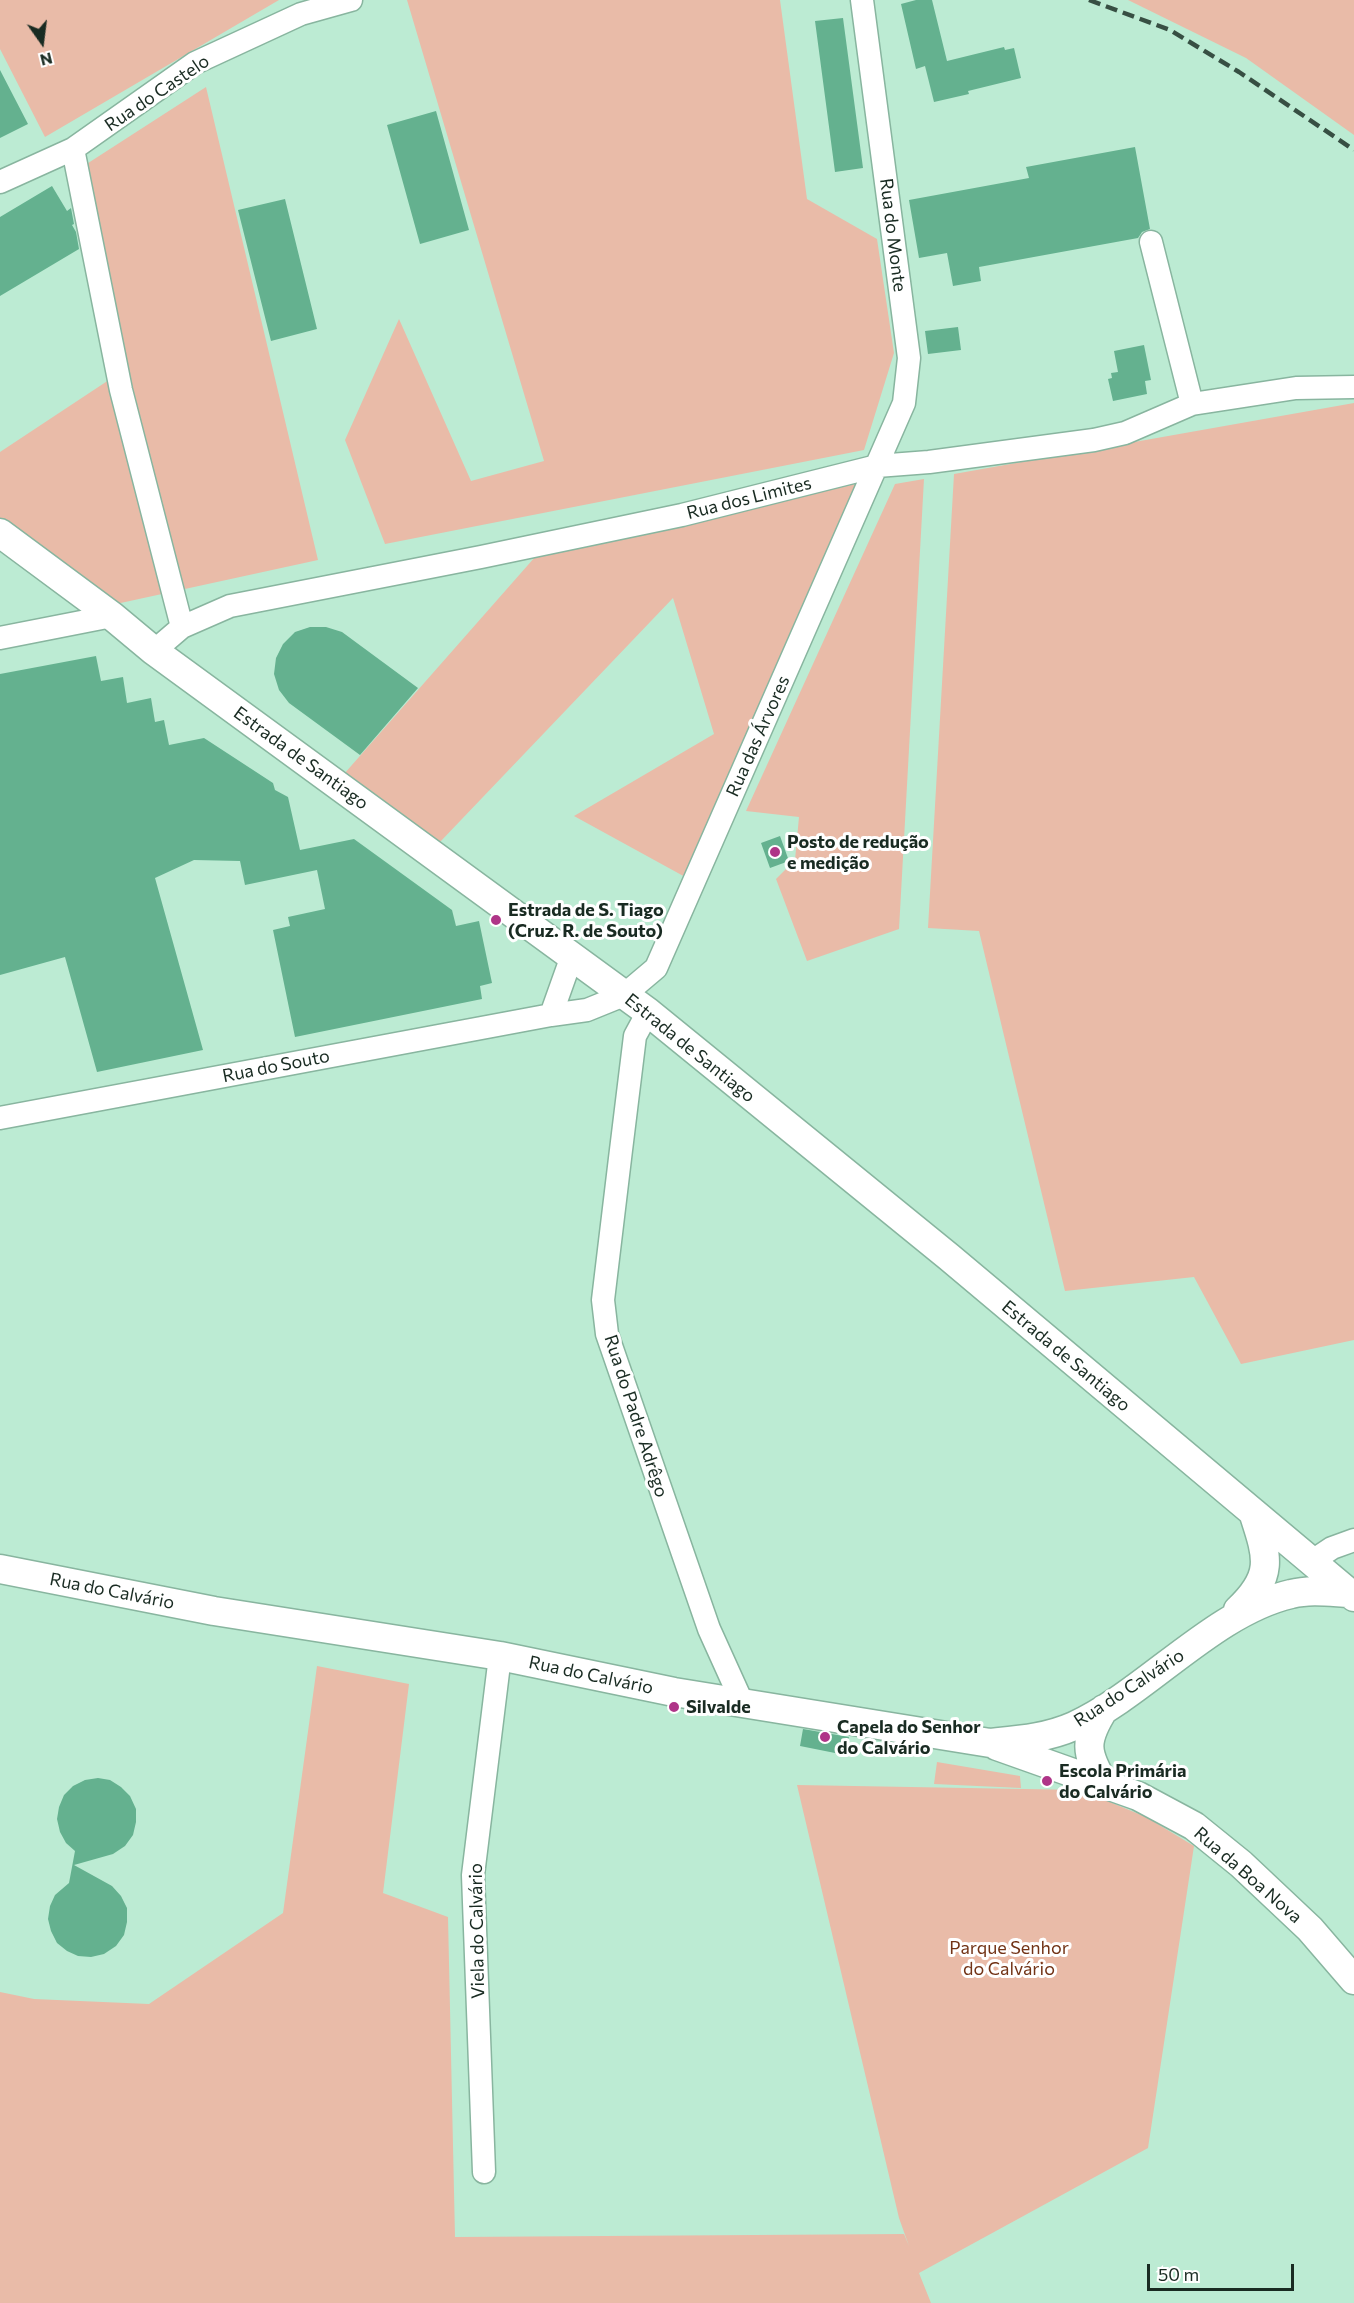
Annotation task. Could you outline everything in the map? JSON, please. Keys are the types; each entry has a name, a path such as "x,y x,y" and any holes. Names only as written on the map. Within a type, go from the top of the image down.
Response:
{"main road":[{"name":"Estrada de Santiago","path":"0,533 112,616 154,651 648,1012 949,1257 1352,1595"},
{"path":"1254,1515 1265,1548 1267,1588 1293,1593 1319,1591 1352,1595"},
{"name":"Rua do Calvário","path":"0,1569 214,1611 500,1656 675,1692 990,1743 1037,1738 1073,1726 1104,1709 1223,1625 1250,1599 1267,1588 1282,1561 1292,1559 1311,1562"},
{"path":"1104,1709 1091,1729 1089,1746 1093,1765 1104,1784"},
{"name":"Rua da Boa Nova","path":"990,1743 1138,1796 1194,1826 1241,1864 1310,1929 1354,1980"}],"street":[{"name":"Rua do Castelo","path":"0,182 73,149 195,63 301,14 351,0"},
{"name":"Rua do Monte","path":"862,0 909,358 904,403 877,466"},
{"path":"73,149 121,390 182,627"},
{"path":"1151,242 1192,404"},
{"name":"Rua dos Limites","path":"154,651 182,627 230,606 482,558 682,515 877,466 929,462 1094,440 1125,433 1192,404 1296,388 1354,387"},
{"name":"Rua das Árvores","path":"624,995 656,968 877,466"},
{"path":"0,638 112,616"},
{"path":"551,1015 572,956"},
{"name":"Rua do Souto","path":"0,1118 587,1010 624,995"},
{"name":"Rua do Padre Adrêgo","path":"648,1012 635,1036 603,1300 607,1334 710,1629 742,1702"},
{"path":"1311,1562 1332,1548 1354,1540"},
{"name":"Viela do Calvário","path":"484,2172 473,1875 500,1656"}],"green space":[{"path":"0,0 279,0 45,137 0,49"},
{"path":"407,0 780,0 807,199 877,239 894,353 864,450 385,544 345,440 399,319 471,481 544,461"},
{"path":"1128,0 1354,0 1354,135 1246,58"},
{"path":"206,87 318,560 116,604 0,521 0,452 124,370 82,167"},
{"path":"1354,403 1354,1340 1241,1364 1194,1277 1065,1291 979,931 928,928 954,474"},
{"path":"924,479 899,929 807,961 776,879 795,860 799,817 746,811 895,484"},
{"path":"860,483 687,878 574,816 714,734 673,598 440,842 344,774 535,557"},
{"name":"Parque Senhor do Calvário","path":"317,1666 409,1684 383,1893 448,1917 455,2237 904,2234 909,2246 899,2218 797,1785 1081,1790 1146,1817 1194,1846 1148,2148 919,2273 931,2303 0,2303 0,1992 34,1999 149,2004 283,1913"},
{"path":"937,1762 1020,1776 1021,1788 934,1784"}],"building":[{"path":"916,0 932,0 947,61 1004,47 1005,50 1014,48 1021,78 934,102 925,66 916,69 901,4"},
{"path":"843,18 863,168 835,172 815,21"},
{"path":"0,70 28,124 0,138"},
{"path":"436,111 469,230 420,244 387,125"},
{"path":"1135,147 1150,229 1142,232 1138,238 979,267 981,281 953,286 947,253 919,258 909,200 1029,178 1026,167"},
{"path":"52,186 67,211 71,208 74,224 72,225 76,232 79,249 0,296 0,217"},
{"path":"285,199 317,329 271,341 238,210"},
{"path":"958,327 961,350 928,354 925,331"},
{"path":"1144,345 1151,380 1145,381 1147,394 1113,401 1108,379 1112,378 1111,373 1118,372 1114,351"},
{"path":"310,627 326,627 342,632 418,688 360,755 289,703 279,690 274,674 276,658 283,644 295,632"},
{"path":"96,656 101,681 123,677 127,703 151,698 155,722 164,720 169,745 204,738 273,783 275,790 288,797 300,850 354,839 452,910 456,926 479,921 492,983 480,986 482,999 295,1037 273,930 290,926 288,917 325,909 317,870 245,885 240,861 194,860 155,878 203,1050 97,1072 65,957 0,975 0,674"},
{"name":"Posto de redução e medição","path":"780,836 789,861 770,868 761,843"},
{"name":"Capela do Senhor do Calvário","path":"803,1729 849,1737 845,1755 800,1746"},
{"path":"98,1778 110,1780 130,1796 136,1809 136,1822 133,1835 125,1846 113,1854 74,1865 112,1886 121,1896 127,1908 124,1935 116,1946 104,1954 91,1957 78,1956 57,1943 48,1919 55,1895 69,1883 75,1851 66,1843 60,1832 57,1819 59,1807 64,1795 73,1786 85,1780"}],"railway":[{"path":"1089,0 1170,30 1239,72 1354,150"}],"place":[{"name":"Posto de redução e medição","path":"775,852"},
{"name":"Estrada de S. Tiago (Cruz. R. de Souto)","path":"496,920"},
{"name":"Silvalde","path":"674,1707"},
{"name":"Capela do Senhor do Calvário","path":"825,1737"},
{"name":"Escola Primária do Calvário","path":"1047,1781"}]}
